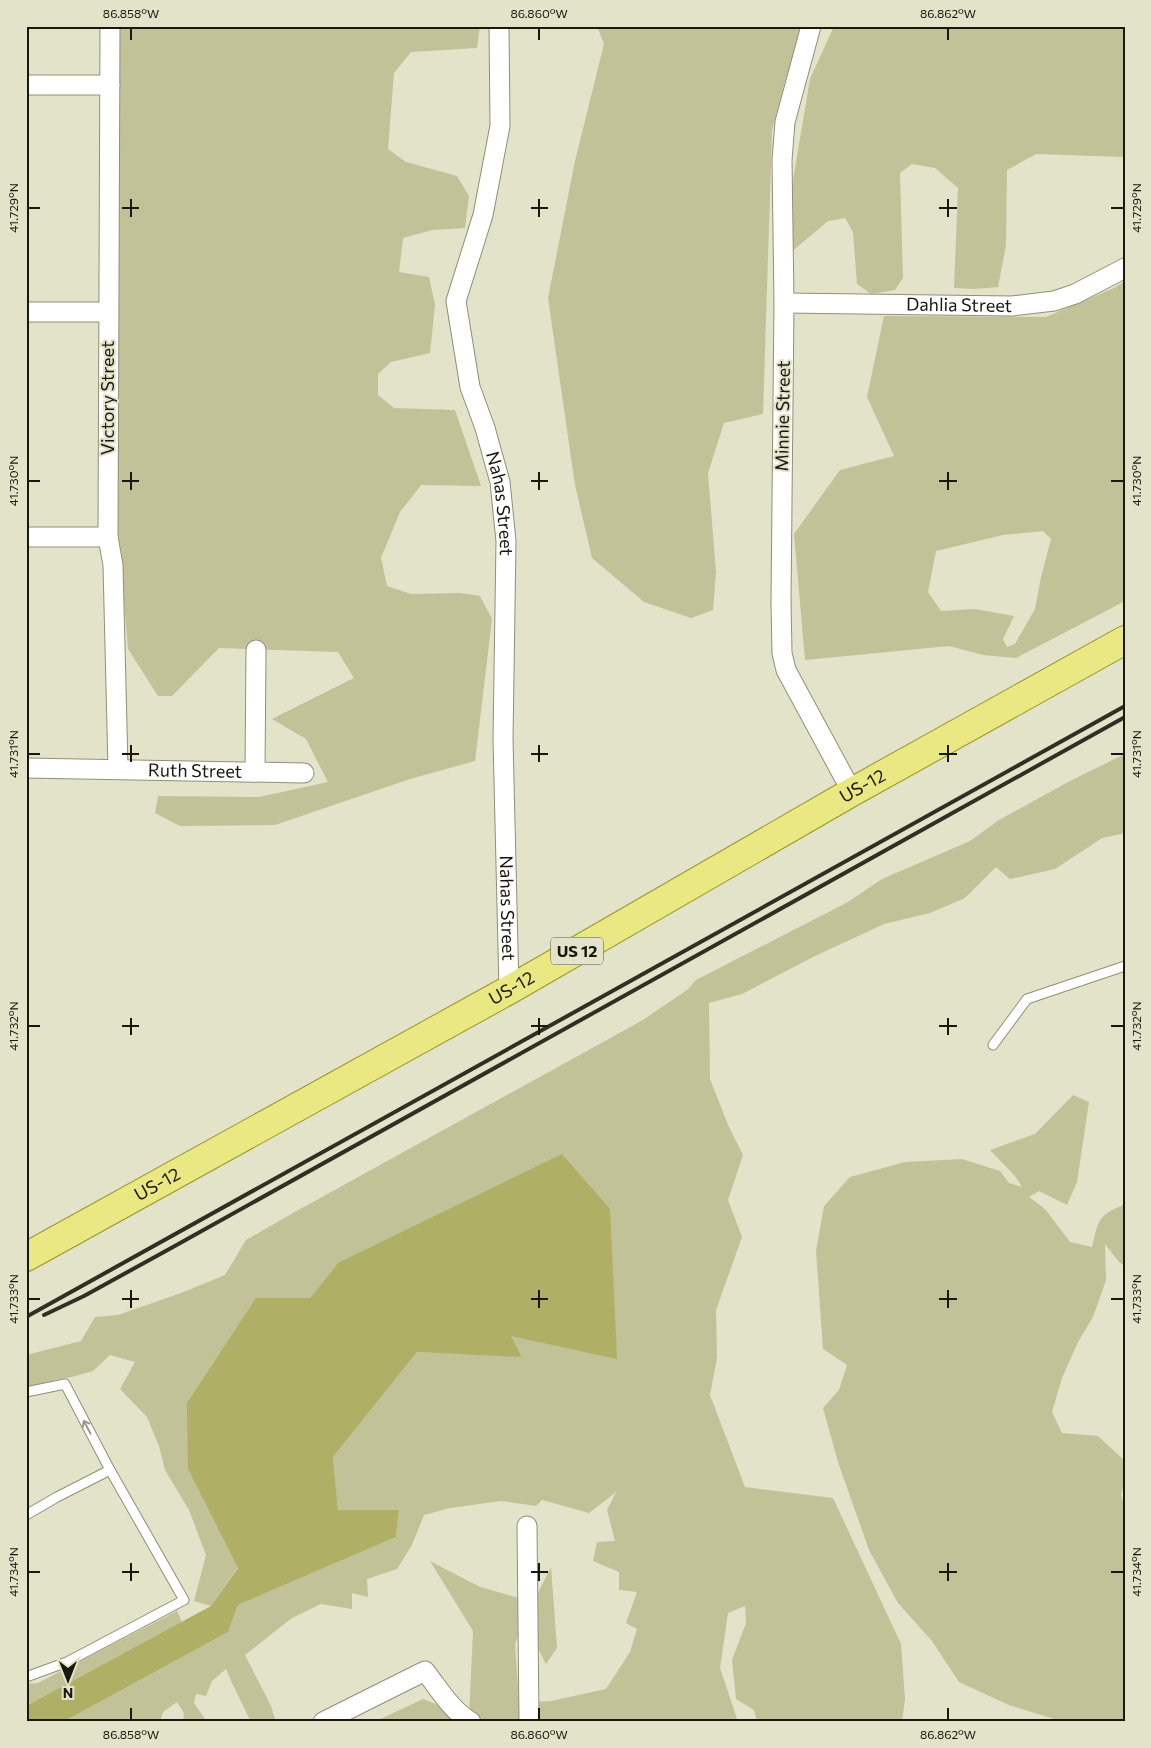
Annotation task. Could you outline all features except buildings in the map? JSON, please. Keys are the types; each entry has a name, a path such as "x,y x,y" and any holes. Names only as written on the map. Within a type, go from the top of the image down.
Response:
{"main road":[{"name":"US-12","path":"26,1257 509,990 852,792 1125,640"}],"street":[{"name":"Victory Street","path":"110,26 108,537 113,565 118,768"},
{"name":"Nahas Street","path":"499,26 500,126 483,215 456,301 470,388 485,428 500,482 506,541 503,739 509,990"},
{"name":"Minnie Street","path":"811,26 785,122 782,160 784,303 782,653 786,670 852,792"},
{"path":"26,85 110,86"},
{"name":"Dahlia Street","path":"784,303 1012,306 1054,301 1075,294 1125,268"},
{"path":"26,312 108,312"},
{"path":"26,537 108,537"},
{"path":"255,772 256,650"},
{"name":"Ruth Street","path":"26,768 118,768 304,773"},
{"path":"527,1526 529,1722"},
{"path":"322,1722 425,1671 461,1716 471,1722"}],"lane":[{"path":"993,1045 1027,999 1125,966"},
{"path":"26,1392 65,1384 110,1470 184,1600 67,1662 26,1677"},
{"path":"26,1515 56,1497 110,1470"}],"green space":[{"path":"116,26 480,26 477,48 411,52 394,73 388,149 406,162 457,176 469,196 465,228 432,230 403,238 399,272 429,277 435,305 430,353 391,362 378,374 378,395 394,408 455,410 481,486 421,485 400,512 381,558 387,586 411,594 460,593 480,596 492,619 475,761 410,779 275,825 180,826 155,813 158,796 259,797 328,782 306,739 272,719 354,678 338,652 219,648 172,696 158,696 128,649 117,518"},
{"path":"597,26 804,26 785,81 772,130 763,414 724,423 708,473 716,572 713,610 691,618 644,602 592,558 575,485 548,298 575,161 604,44"},
{"path":"834,26 1125,26 1125,157 1036,154 1007,170 1006,245 998,287 974,289 954,288 958,188 935,168 912,164 900,173 903,278 895,290 871,294 857,284 853,232 845,218 828,221 790,253 790,198 810,79"},
{"path":"1125,281 1125,601 1016,658 983,655 949,646 805,660 794,534 840,470 894,456 867,397 884,316 1046,317 1114,288","holes":["1043,531 1051,539 1035,609 1015,644 1007,647 1003,639 1014,616 975,609 941,611 928,592 936,551 1003,535"]},
{"path":"1125,754 1125,833 1102,838 1055,869 1010,879 996,867 965,898 930,913 884,924 815,956 742,994 709,1003 710,1079 728,1125 743,1155 728,1200 742,1237 716,1310 717,1358 710,1395 745,1487 833,1498 901,1644 905,1699 902,1722 757,1722 754,1710 736,1699 732,1660 746,1623 745,1606 728,1613 720,1668 738,1722 604,1722 596,1720 590,1722 374,1722 423,1699 469,1717 473,1631 430,1561 480,1587 529,1601 539,1591 551,1567 557,1648 546,1664 523,1620 515,1644 519,1703 551,1701 606,1689 630,1652 637,1629 626,1623 637,1592 619,1590 619,1572 593,1561 597,1542 615,1541 607,1510 616,1492 589,1513 542,1500 536,1506 501,1501 450,1508 424,1515 412,1545 397,1569 367,1579 368,1597 352,1593 352,1609 321,1604 292,1618 245,1655 271,1706 276,1722 251,1722 226,1669 212,1681 206,1696 196,1694 194,1703 207,1722 183,1722 184,1713 177,1702 163,1712 160,1722 63,1722 228,1632 238,1605 396,1537 399,1510 338,1510 333,1457 417,1352 522,1356 510,1336 338,1263 310,1298 188,1469 238,1567 211,1606 194,1601 206,1555 189,1510 165,1470 159,1446 147,1417 120,1389 135,1362 110,1355 93,1371 55,1380 33,1393 26,1394 26,1355 81,1341 95,1317 118,1315 225,1275 246,1240 643,1020 687,990 696,980 848,902 882,879 970,841 999,820 1072,780"},
{"path":"1073,1095 1089,1102 1077,1182 1067,1205 1039,1191 1029,1197 1045,1209 1070,1242 1092,1247 1098,1224 1104,1215 1125,1204 1125,1266 1119,1262 1105,1244 1106,1280 1093,1317 1078,1342 1062,1378 1052,1412 1062,1433 1098,1436 1125,1461 1125,1482 1121,1494 1125,1510 1125,1722 1064,1722 1009,1705 959,1682 932,1641 898,1603 869,1550 838,1462 823,1408 839,1390 847,1365 823,1349 816,1251 824,1206 850,1177 905,1162 962,1159 1000,1171 1009,1183 1022,1187 1015,1176 990,1150 1035,1134"},
{"path":"177,1611 182,1622 26,1706 26,1684 38,1683"}],"shaded area":[{"path":"562,1154 610,1209 617,1359 511,1336 522,1357 417,1352 333,1457 338,1510 399,1510 396,1537 238,1605 228,1632 63,1722 26,1722 26,1706 211,1606 238,1568 188,1469 187,1403 256,1298 310,1298 338,1263"}],"railway":[{"path":"26,1317 1125,706"},
{"path":"44,1315 84,1296 173,1247 1125,717"}]}
